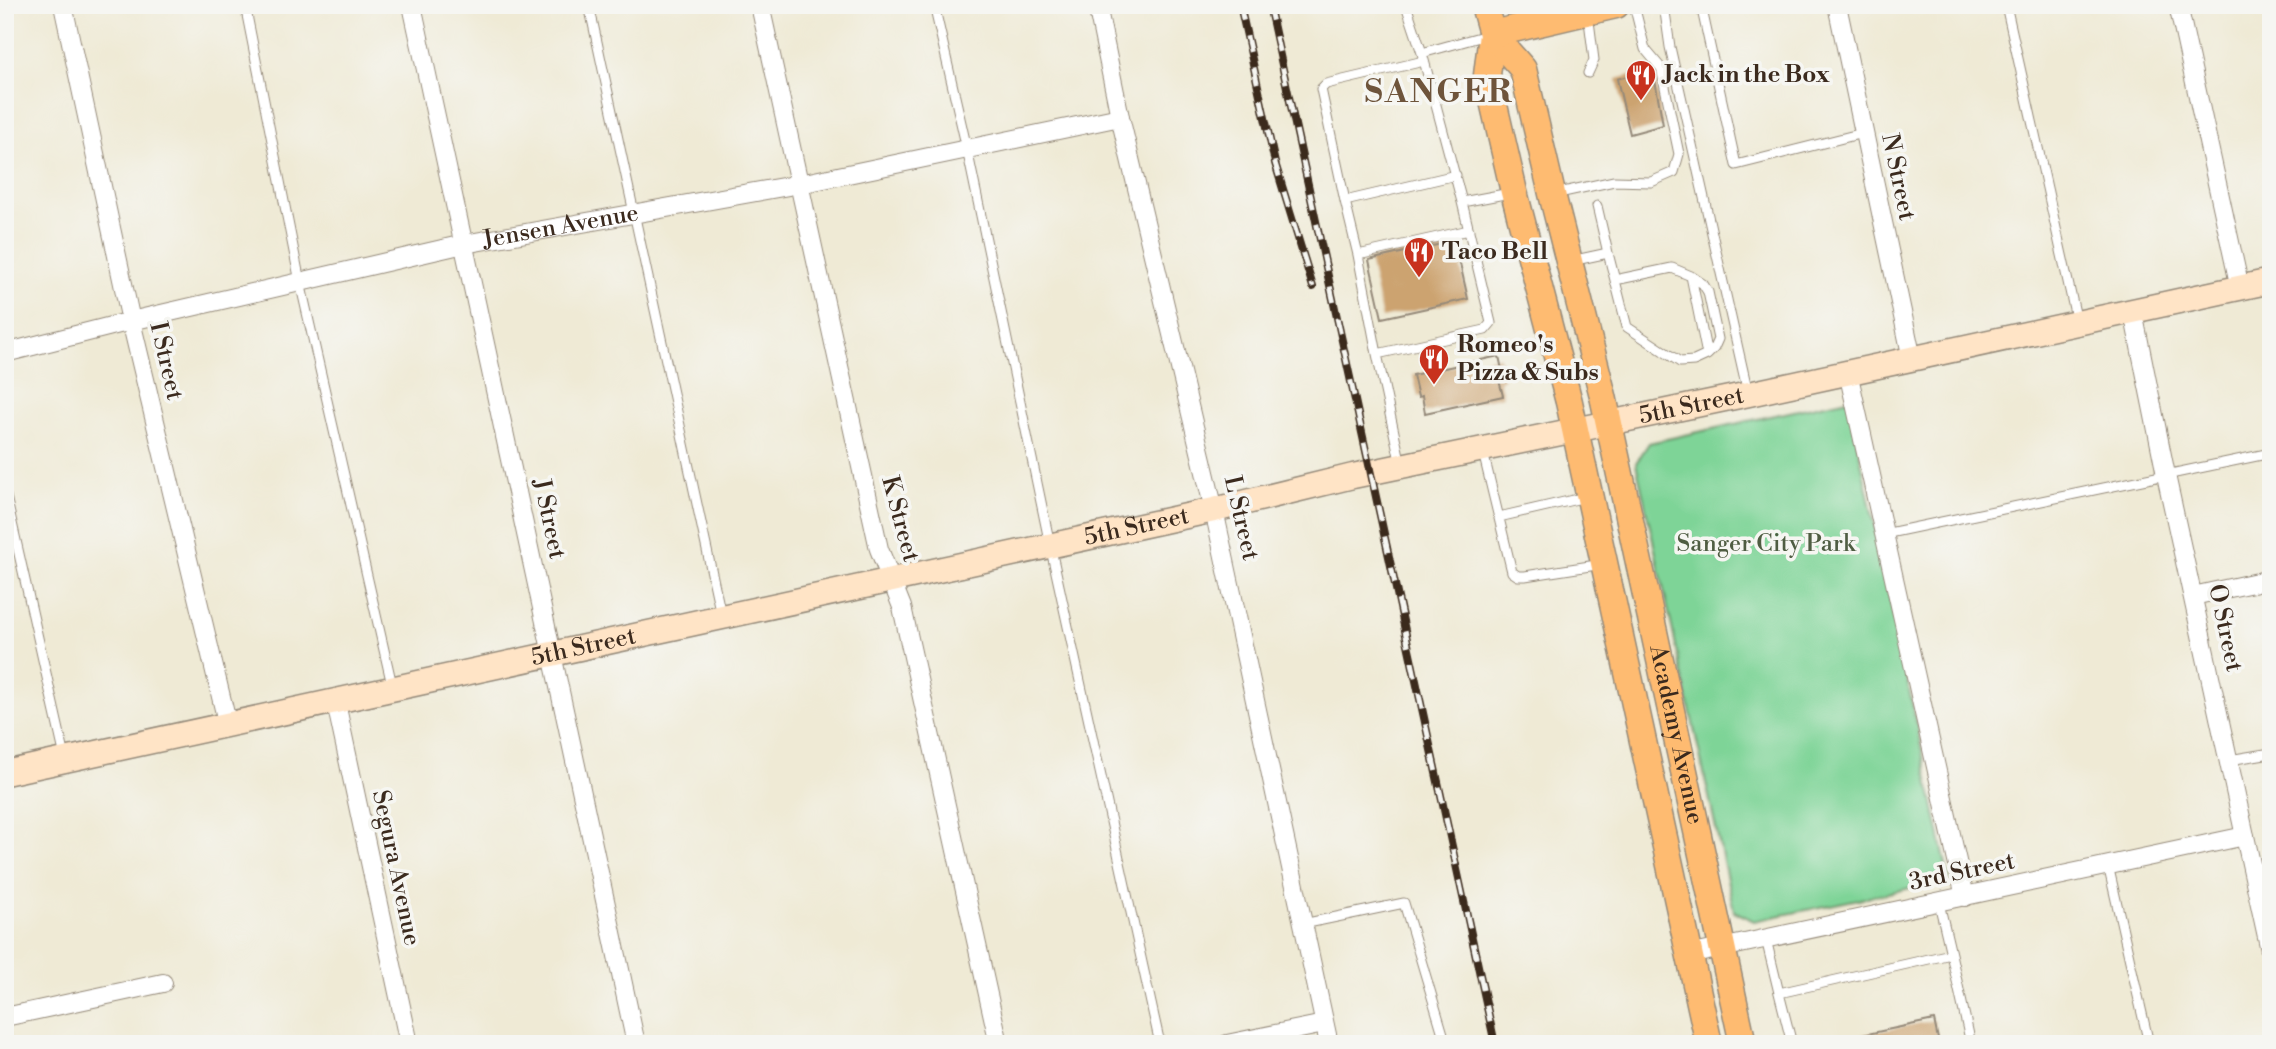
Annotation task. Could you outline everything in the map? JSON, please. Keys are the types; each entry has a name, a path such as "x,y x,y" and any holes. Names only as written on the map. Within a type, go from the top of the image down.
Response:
{"main road":[{"path":"1484,5 1492,34 1616,5"},
{"name":"Academy Avenue","path":"1492,34 1487,75 1590,496 1709,1044"},
{"name":"Academy Avenue","path":"1492,34 1524,69 1609,424 1743,1044"},
{"path":"1616,617 1630,622 1634,628 1647,681 1672,712"}],"street":[{"name":"I Street","path":"63,5 131,321 228,726"},
{"name":"J Street","path":"412,5 636,1044"},
{"name":"K Street","path":"760,5 879,549 902,607 999,1044"},
{"name":"L Street","path":"1097,5 1120,117 1214,510 1329,1044"},
{"name":"N Street","path":"1837,5 1912,359"},
{"path":"2178,5 2240,288"},
{"name":"Jensen Avenue","path":"5,353 464,244 800,184 1120,117"},
{"name":"5th Street","path":"5,773 1214,510 1353,476 1609,424 2271,281"},
{"name":"O Street","path":"2133,312 2271,955"},
{"path":"1848,372 1965,897"},
{"path":"2193,596 2271,579"},
{"name":"Segura Avenue","path":"336,703 409,1044"},
{"name":"3rd Street","path":"1689,955 2245,836"},
{"path":"5,1017 163,982"},
{"path":"1227,1044 1324,1024"}],"lane":[{"path":"245,5 300,282 394,690"},
{"path":"589,5 721,616"},
{"path":"934,5 1160,1044"},
{"path":"1377,354 1485,330 1491,323 1456,175 1406,5"},
{"path":"1552,194 1614,181 1651,181 1674,172 1679,154 1661,68 1646,49 1634,5"},
{"path":"1664,5 1670,47 1749,394"},
{"path":"1701,5 1736,165 1863,133"},
{"path":"2006,5 2078,324"},
{"path":"1588,11 1594,60 1588,73"},
{"path":"1402,467 1321,89 1326,84 1423,57 1492,34"},
{"path":"1345,201 1456,175"},
{"path":"1462,202 1514,192"},
{"path":"1597,206 1608,253 1627,327 1680,362 1694,361 1714,348 1718,339 1708,292 1703,284 1672,268 1615,279"},
{"path":"1358,255 1469,230"},
{"path":"1569,262 1608,253"},
{"path":"1690,276 1707,355"},
{"path":"1483,449 1512,572 1518,576 1605,564"},
{"path":"1884,534 2271,453"},
{"path":"5,492 65,760"},
{"path":"1499,517 1590,496"},
{"path":"2229,760 2271,752"},
{"path":"2108,865 2149,1044"},
{"path":"1302,924 1404,903 1446,1044"},
{"path":"1939,903 1971,1044"},
{"path":"1766,939 1792,1044"},
{"path":"1779,993 1951,954"}],"green space":[{"name":"Sanger City Park","path":"1848,399 1949,880 1754,921 1734,911 1636,463 1649,443"}],"building":[{"name":"Jack in the Box","path":"1653,69 1663,125 1630,134 1617,79"},
{"name":"Taco Bell","path":"1455,241 1468,299 1382,318 1369,260"},
{"path":"1499,356 1504,379 1499,380 1503,396 1425,413 1422,396 1418,397 1413,375"},
{"path":"1934,1020 1939,1044 1853,1044 1853,1037"}],"railway":[{"path":"1240,5 1275,163 1313,287"},
{"path":"1269,5 1495,1044"}],"place":[{"name":"Jack in the Box","path":"1641,102"},
{"name":"Taco Bell","path":"1419,279"},
{"name":"Romeo's Pizza & Subs","path":"1434,386"}],"district":[{"name":"SANGER","path":"1439,92"}]}
